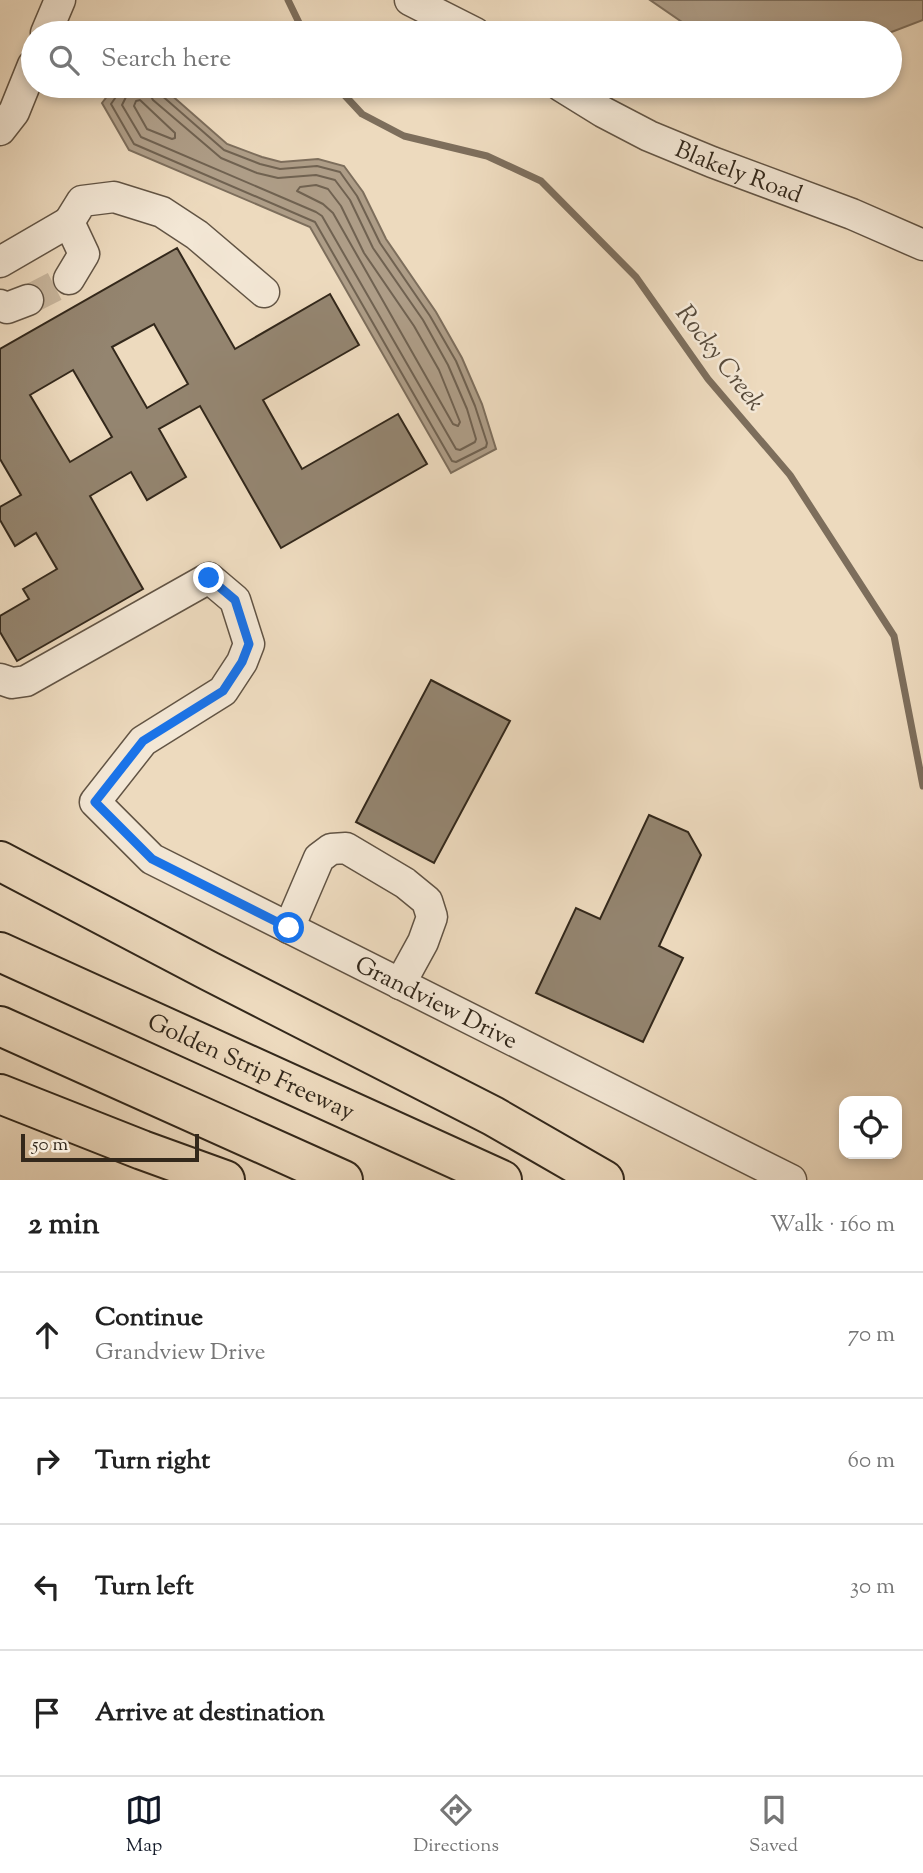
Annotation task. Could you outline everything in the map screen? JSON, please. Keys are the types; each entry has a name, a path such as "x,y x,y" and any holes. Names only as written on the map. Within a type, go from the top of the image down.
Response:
{"highway":[{"path":"0,861 493,1116 604,1180"},
{"name":"Golden Strip Freeway","path":"0,952 502,1180"},
{"path":"0,1026 344,1180"},
{"path":"0,1094 225,1180"}],"street":[{"path":"51,21 60,0"},
{"path":"410,0 451,21"},
{"path":"0,130 14,112 21,95"},
{"name":"Blakely Road","path":"580,98 649,136 852,214 923,245"},
{"path":"0,262 69,222 82,201 114,197 162,212 197,235 264,292"},
{"path":"69,222 84,254 69,279"},
{"name":"Grandview Drive","path":"0,679 12,683 26,681 209,578 235,600 249,644 242,662 223,691 143,741 95,802 152,859 791,1180"},
{"path":"289,928 319,858 331,849 346,848 405,883 427,901 432,917 423,942 400,984"}],"water":[{"path":"650,0 923,0 923,20 902,28 902,21 681,21"},
{"path":"106,98 175,98 227,144 281,162 318,159 344,166 363,192 386,239 436,312 462,358 482,404 496,449 451,473 310,227 129,150 102,103"}],"building":[{"path":"177,248 235,349 330,294 359,345 263,400 302,469 398,414 427,464 281,548 200,406 159,429 186,477 147,500 131,472 90,496 143,589 17,661 0,632 0,616 29,599 23,589 57,569 36,533 15,546 0,520 0,507 21,495 0,459 0,349","holes":["154,324 188,384 147,408 112,347","73,370 112,437 70,462 30,395"]},
{"path":"431,680 510,721 434,863 356,822"},
{"path":"649,815 688,832 701,855 659,946 683,958 643,1042 536,993 576,908 600,919"}],"waterway":[{"name":"Rocky Creek","path":"288,0 298,21"},
{"name":"Rocky Creek","path":"347,98 362,114 404,136 487,156 541,181 636,277 708,379 790,475 894,636 923,786"}],"tunnel":[{"path":"28,300 69,279"}],"route":[{"path":"209,578 235,600 249,644 242,662 223,691 143,741 95,802 152,859 289,928"}]}
